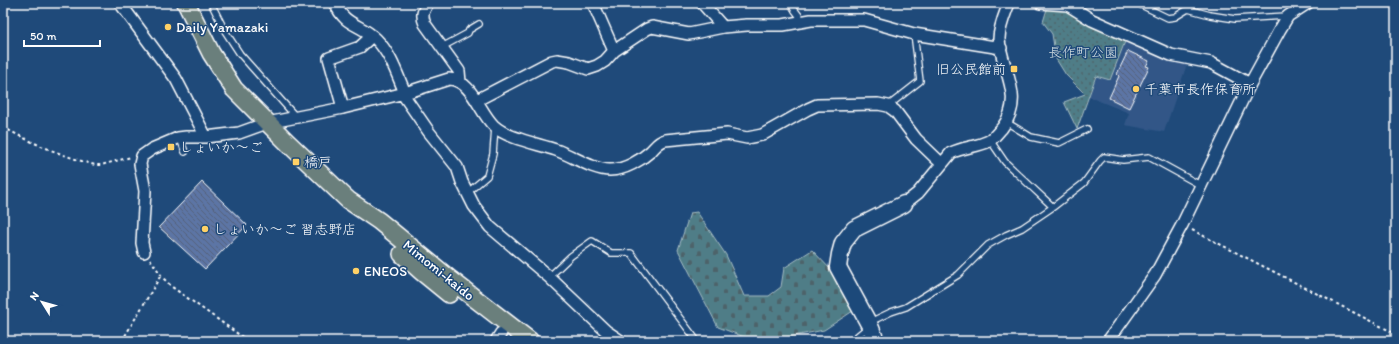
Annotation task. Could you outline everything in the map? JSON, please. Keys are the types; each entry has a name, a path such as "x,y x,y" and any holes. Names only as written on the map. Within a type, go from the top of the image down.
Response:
{"main road":[{"name":"Mimomi-kaido","path":"186,3 211,52 234,89 267,122 348,200 379,221 451,280 530,341"},
{"name":"Mimomi-kaido","path":"348,200 357,213 422,272 503,338"}],"street":[{"path":"120,3 176,79 206,137"},
{"path":"335,3 342,16 372,36 383,47 390,60 403,93 429,132 457,167 467,193 476,210 490,227 549,277 606,331 620,341"},
{"path":"428,3 422,13 422,17 425,24 459,71 460,82"},
{"path":"593,3 614,51"},
{"path":"702,3 723,27"},
{"path":"876,341 869,324 838,266 843,243 854,229 904,204 918,193 951,153 958,149 969,148 990,140 1006,122 1013,96 999,37 1008,3"},
{"path":"1040,3 1068,5 1092,20 1172,55 1211,63 1250,84"},
{"path":"1108,341 1155,274 1182,224 1250,84 1288,16 1308,3"},
{"path":"477,100 557,60 569,62 588,69 597,66 605,61 614,51 652,27 689,34 723,27 747,25 783,25 803,21 864,20 914,34 1001,48"},
{"path":"344,108 329,58 360,47 372,36"},
{"path":"144,252 142,243 145,191 140,164 142,156 152,149 180,138 240,133 267,122 344,108 403,93 449,79 460,82 477,100 486,116 495,127 510,136 557,150 597,167 610,170 635,163 651,151 659,142 665,140 727,134 747,138 762,135 817,105 878,104 888,106 895,112 916,139 942,164"}],"lane":[{"path":"210,3 225,31 240,54 296,117"},
{"path":"791,3 794,10 803,21"},
{"path":"1137,3 1168,18 1174,17 1188,9 1210,16 1235,19 1288,16"},
{"path":"442,47 468,33 469,30 479,24"},
{"path":"888,106 920,81 914,34"},
{"path":"1006,122 1031,137 1059,143 1087,129"},
{"path":"467,193 486,176 493,154 495,127"},
{"path":"180,138 185,152"},
{"path":"990,140 1005,162 1053,207"},
{"path":"851,341 869,324 891,312 906,307 958,275 988,245 1022,228 1053,207 1084,183 1104,157 1123,160 1148,157 1200,185"},
{"path":"549,277 571,256 592,241 611,253 632,253 697,341"}],"path":[{"path":"3,127 54,151 95,165 102,165 135,155 142,156"},
{"path":"1182,224 1396,334"},
{"path":"144,252 161,275 172,286 248,341"},
{"path":"122,341 161,275"}],"shaded area":[{"name":"千葉市長作保育所","path":"1126,39 1172,62 1187,64 1164,132 1125,125 1129,113 1089,97 1097,76 1110,81"}],"green space":[{"name":"長作町公園","path":"1047,9 1068,10 1091,26 1126,39 1110,80 1096,76 1077,129 1064,102 1085,94 1066,75 1056,59 1052,34 1043,22"},
{"path":"697,212 726,255 744,296 769,296 781,287 784,268 812,250 835,274 856,309 824,330 774,340 747,338 718,327 678,250 690,213"}],"building":[{"path":"1128,51 1149,61 1146,66 1149,67 1129,108 1109,98 1119,76 1117,74"},
{"path":"202,182 247,225 205,269 159,227"}],"place":[{"name":"Daily Yamazaki","path":"168,27"},
{"name":"旧公民館前","path":"1014,69"},
{"name":"千葉市長作保育所","path":"1136,89"},
{"name":"しょいか〜ご","path":"171,147"},
{"name":"橋戸","path":"296,162"},
{"name":"しょいか～ご 習志野店","path":"205,229"},
{"name":"ENEOS","path":"356,271"}]}
